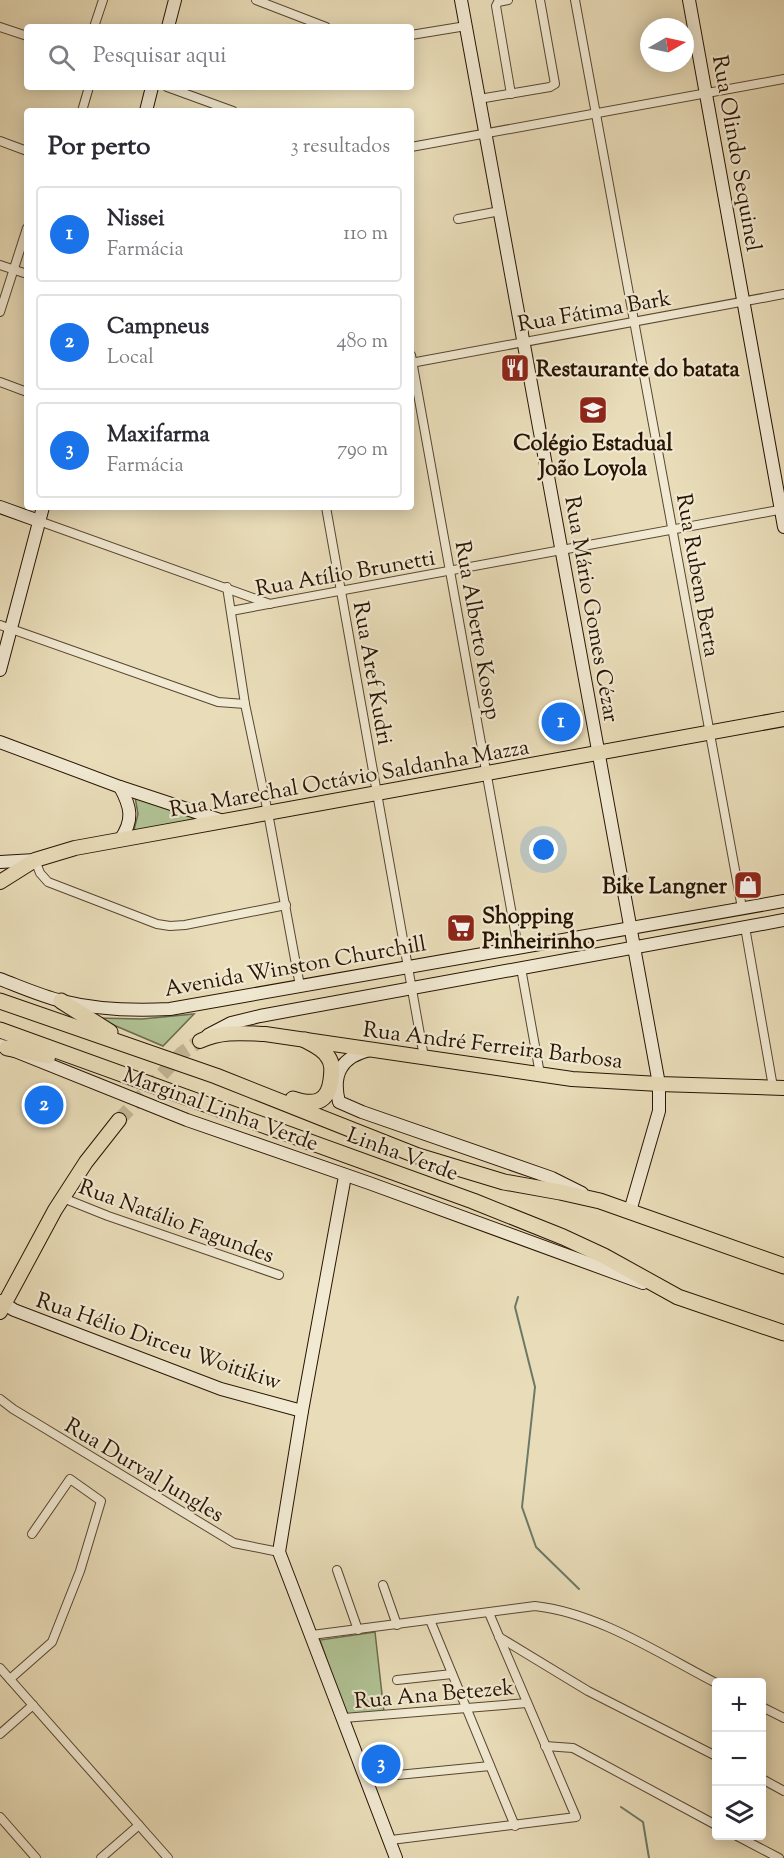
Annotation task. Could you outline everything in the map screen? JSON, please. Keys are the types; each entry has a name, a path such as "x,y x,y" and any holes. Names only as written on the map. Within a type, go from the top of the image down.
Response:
{"highway":[{"name":"Linha Verde","path":"0,1001 216,1076 418,1156 487,1178 600,1201 784,1266"},
{"path":"61,1001 130,1045"},
{"name":"Linha Verde","path":"0,1030 473,1202 563,1237 604,1256 667,1292 784,1333"},
{"path":"216,1076 229,1076 302,1102 317,1102 325,1098 330,1087 332,1066 323,1050 305,1040"},
{"path":"4,1046 92,1065"}],"main road":[{"name":"Rua Marechal Octávio Saldanha Mazza","path":"1,879 35,861 68,849 784,719"},
{"name":"Rua André Ferreira Barbosa","path":"200,1041 219,1034 236,1032 589,1080 779,1087"},
{"path":"2,1306 63,1198 91,1155 119,1120"}],"street":[{"path":"95,24 103,0"},
{"path":"169,24 175,0"},
{"path":"256,0 318,24"},
{"name":"Rua Mário Gomes Cézar","path":"461,0 659,1084 659,1111 630,1211"},
{"path":"508,0 498,2 496,6 511,94"},
{"path":"479,99 550,87 555,84 540,0"},
{"name":"Rua Rubem Berta","path":"576,0 742,908"},
{"name":"Rua Olindo Sequinel","path":"689,0 784,527"},
{"path":"414,35 466,26"},
{"path":"0,27 24,35"},
{"path":"414,146 784,79"},
{"path":"83,108 88,90"},
{"path":"147,108 151,90"},
{"path":"175,90 225,108"},
{"path":"0,141 24,150"},
{"path":"458,219 500,211"},
{"path":"0,312 24,237"},
{"path":"0,265 24,273"},
{"name":"Rua Fátima Bark","path":"414,360 784,294"},
{"name":"Rua Alberto Kosop","path":"414,376 518,948"},
{"path":"0,382 24,391"},
{"path":"0,507 270,604"},
{"name":"Rua Atílio Brunetti","path":"231,611 782,509"},
{"path":"0,670 5,627 42,510"},
{"name":"Rua Aref Kudri","path":"327,510 424,1057"},
{"path":"226,587 300,986"},
{"path":"5,627 218,702 246,704"},
{"path":"0,742 120,787 223,821"},
{"path":"120,787 128,802 131,815 127,830 120,840"},
{"path":"0,862 35,861 40,873 48,882 157,924 185,925 286,905"},
{"name":"Avenida Winston Churchill","path":"61,1001 108,1009 150,1010 185,1007 784,901"},
{"name":"Avenida Winston Churchill","path":"200,1041 220,1028 243,1019 784,920"},
{"path":"745,927 779,1087"},
{"path":"521,968 540,1074"},
{"path":"0,979 61,1001"},
{"name":"Marginal Linha Verde","path":"4,1046 187,1120 369,1183 667,1292"},
{"name":"Marginal Linha Verde","path":"371,1050 357,1053 345,1061 338,1074 335,1088 339,1102 552,1178 600,1201"},
{"path":"345,1176 279,1552 396,1858"},
{"name":"Rua Natálio Fagundes","path":"63,1198 108,1216 279,1275"},
{"name":"Rua Hélio Dirceu Woitikiw","path":"2,1306 221,1389 302,1411"},
{"name":"Rua Durval Jungles","path":"0,1398 13,1409 234,1543 279,1552"},
{"path":"10,1679 52,1642 80,1571 101,1501 70,1479 32,1534"},
{"path":"337,1570 358,1630"},
{"path":"383,1585 397,1625"},
{"path":"312,1635 535,1606 568,1611 600,1623 712,1680"},
{"path":"391,1840 576,1817 489,1613"},
{"path":"430,1620 515,1826"},
{"path":"499,1637 588,1691 712,1753"},
{"path":"0,1668 168,1858"},
{"path":"397,1680 452,1674"},
{"name":"Rua Ana Betezek","path":"344,1718 527,1703"},
{"path":"0,1734 33,1705"},
{"path":"766,1709 784,1718"},
{"path":"545,1746 573,1748 712,1822"},
{"path":"367,1778 490,1766"},
{"path":"766,1781 784,1791"},
{"path":"0,1817 36,1858"},
{"path":"100,1858 139,1825"},
{"path":"745,1840 779,1858"}],"green space":[{"path":"135,797 198,818 133,834 138,814"},
{"path":"194,1014 163,1046 97,1018 142,1019"},
{"path":"375,1632 384,1712 346,1716 320,1640"}],"waterway":[{"path":"518,1297 515,1307 535,1387 522,1507 536,1547 579,1589"},
{"path":"621,1807 643,1822 649,1858"}],"tunnel":[{"path":"119,1120 182,1053 200,1041"}],"place":[{"name":"Restaurante do batata","path":"515,368"},
{"name":"Colégio Estadual João Loyola","path":"593,410"},
{"name":"Nissei","path":"561,722"},
{"name":"Bike Langner","path":"748,885"},
{"name":"Shopping Pinheirinho","path":"461,928"},
{"name":"Campneus","path":"44,1105"},
{"name":"Maxifarma","path":"381,1764"}]}
